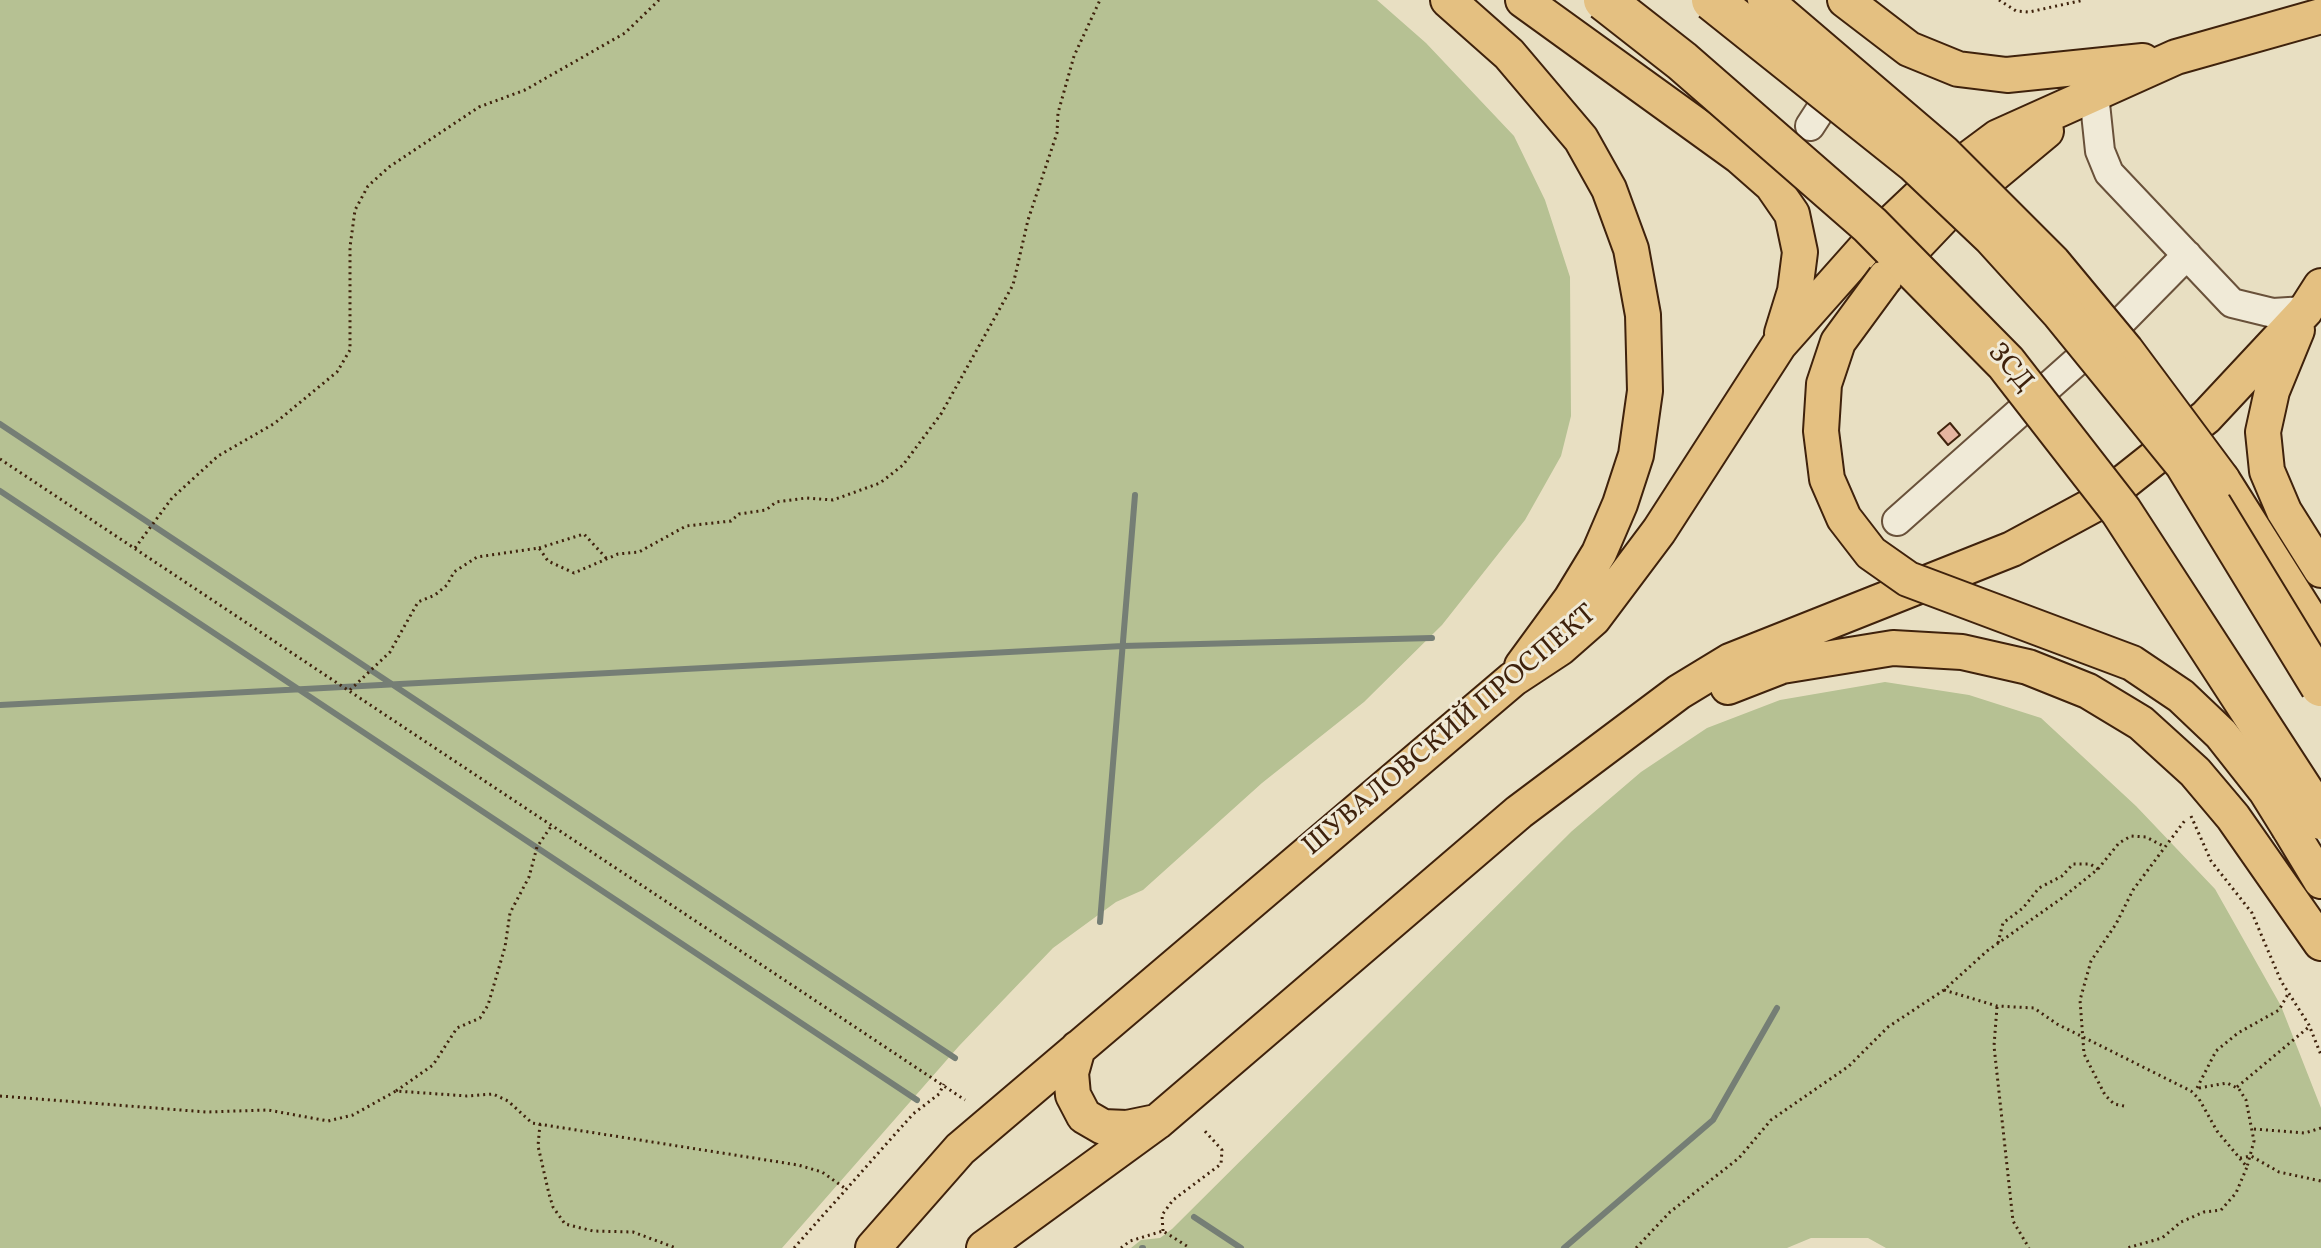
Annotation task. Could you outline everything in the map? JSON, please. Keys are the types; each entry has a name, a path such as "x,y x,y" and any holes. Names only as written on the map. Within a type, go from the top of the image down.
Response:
{"highway":[{"name":"ЗСД","path":"1604,0 1682,61 1870,225 2006,363 2121,511 2305,824"},
{"path":"1712,0 1915,162 1993,236 2062,312 2185,463 2321,686"}],"main road":[{"path":"1448,0 1509,54 1581,139 1609,189 1631,249 1643,315 1645,391 1636,455 1620,504 1599,553 1513,679"},
{"path":"1523,0 1739,156 1772,185 1792,214 1800,252 1795,291 1779,345"},
{"path":"1765,0 1944,153 2053,262 2126,350 2222,479 2321,636"},
{"path":"1845,0 1909,49 1958,69 2007,75 2176,57"},
{"name":"ШУВАЛОВСКИЙ ПРОСПЕКТ","path":"873,1248 960,1149 1513,679 1560,648 1593,619 1659,531 1779,345 1867,246 1924,192 1998,137 2176,57 2321,16"},
{"path":"2094,94 2013,155 1944,216 1885,278 1838,342 1824,384 1821,431 1827,479 1844,518 1871,553 1908,579 2132,663 2181,696 2221,734 2266,791 2305,824 2321,881"},
{"path":"2313,298 2272,391 2263,432 2267,471 2284,511 2321,570"},
{"path":"984,1248 1157,1122 1519,812 1679,692 1730,661 2012,549 2099,502 2206,417 2313,298"},
{"path":"1642,722 1782,666 1860,650 1893,648 1962,652 2028,667 2088,691 2141,723 2195,772 2233,817 2321,943"},
{"path":"1078,1048 1071,1073 1073,1095 1084,1116 1103,1127 1127,1128 1157,1122"}],"lane":[{"path":"1787,0 1802,16 1826,70 1823,106 1810,126"},
{"path":"2094,94 2100,151 2109,173 2232,303 2273,313 2313,298"},
{"path":"1897,521 1980,443 2121,322 2187,255"}],"path":[{"path":"135,548 172,498 210,463 275,423 337,372 350,350 350,247 355,210 368,186 389,167 479,107 525,90 625,33 659,0"},
{"path":"539,548 548,561 574,573 607,559 639,552 686,526 731,521 739,514 766,510 776,502 806,498 833,500 880,483 916,451 933,420 941,414 961,374 974,360 980,341 1013,285 1028,220 1057,133 1058,113 1074,56 1100,0"},
{"path":"1999,0 2016,11 2029,12 2084,0"},
{"path":"0,459 965,1100"},
{"path":"350,690 390,652 418,602 447,585 463,565 477,557 539,548 584,534 607,559"},
{"path":"2124,1106 2114,1104 2105,1095 2084,1054 2080,1000 2091,961 2116,924 2133,890 2189,818 2211,861 2252,913 2281,981 2310,1026 2321,1055"},
{"path":"0,1096 206,1112 268,1110 328,1121 353,1115 396,1091 433,1065 457,1028 480,1018 488,1005 505,947 510,913 529,877 537,847 552,824"},
{"path":"1636,1248 1670,1212 1739,1158 1771,1120 1849,1066 1888,1027 1944,990 2098,869 2119,843 2131,836 2146,837 2165,847"},
{"path":"1998,945 2003,923 2023,908 2039,888 2062,876 2073,864 2090,864 2098,869"},
{"path":"1944,990 1997,1006 2027,1006 2188,1089 2199,1099 2217,1131 2247,1167"},
{"path":"2197,1088 2216,1051 2238,1033 2279,1010 2289,993"},
{"path":"1997,1006 1994,1046 2013,1221 2029,1248"},
{"path":"2237,1087 2310,1026"},
{"path":"2127,1248 2162,1238 2181,1222 2204,1212 2221,1210 2236,1193 2247,1167 2254,1129 2246,1100 2237,1087 2222,1083 2188,1089"},
{"path":"794,1248 913,1114 939,1094 944,1084"},
{"path":"396,1091 467,1096 493,1094 508,1101 532,1123 798,1165 822,1172 846,1189"},
{"path":"540,1124 538,1146 549,1194 553,1207 565,1224 593,1231 633,1232 676,1248"},
{"path":"2254,1129 2305,1133 2321,1128"},
{"path":"1163,1231 1162,1215 1173,1200 1221,1164 1222,1150 1203,1129"},
{"path":"2240,1158 2251,1156 2279,1172 2321,1181"},
{"path":"1121,1248 1130,1241 1163,1231 1190,1248"}],"green space":[{"path":"0,0 1377,0 1426,43 1514,136 1545,200 1570,277 1571,416 1561,456 1525,520 1442,625 1364,702 1262,783 1143,890 1116,902 1053,948 959,1046 782,1248 0,1248"},
{"path":"1885,682 1969,695 2041,718 2136,806 2215,889 2281,1006 2321,1108 2321,1248 1886,1248 1868,1238 1811,1238 1787,1248 1131,1248 1141,1240 1160,1238 1172,1229 1572,831 1641,772 1707,728 1780,700"}],"building":[{"path":"1950,423 1960,435 1948,445 1938,433"}],"waterway":[{"path":"0,424 955,1058"},
{"path":"0,491 917,1100"},
{"path":"1100,922 1135,495"},
{"path":"0,705 1123,646 1432,638"},
{"path":"1564,1248 1713,1120 1777,1008"},
{"path":"1194,1217 1241,1248"}]}
